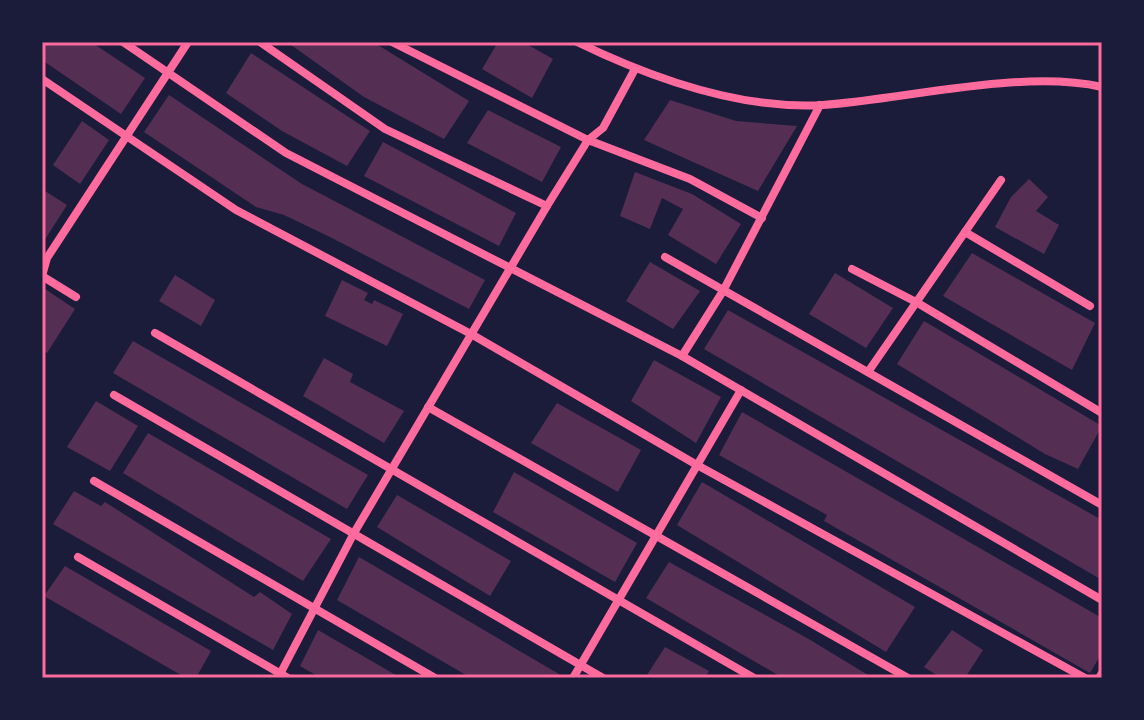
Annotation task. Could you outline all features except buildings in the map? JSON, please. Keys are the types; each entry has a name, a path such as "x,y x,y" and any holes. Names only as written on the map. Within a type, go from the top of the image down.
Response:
{"street":[{"path":"123,42 286,153 682,356 1102,600"},
{"path":"76,297 42,276 47,258 188,42"},
{"path":"260,42 385,129 547,206"},
{"path":"392,42 588,140 690,179 762,218"},
{"path":"577,42 635,69 746,101 820,105 1048,80 1102,87"},
{"path":"78,557 282,676 314,608 390,471 547,206 588,140 603,128 635,69"},
{"path":"42,79 236,210 471,334 697,465 1085,678"},
{"path":"682,356 723,291 820,105"},
{"path":"868,372 1001,180"},
{"path":"965,232 1090,306"},
{"path":"665,257 1102,505"},
{"path":"852,269 916,302 1102,413"},
{"path":"155,333 617,602 754,678"},
{"path":"573,678 741,390"},
{"path":"114,395 603,678"},
{"path":"428,407 908,678"},
{"path":"94,481 435,678"}]}
